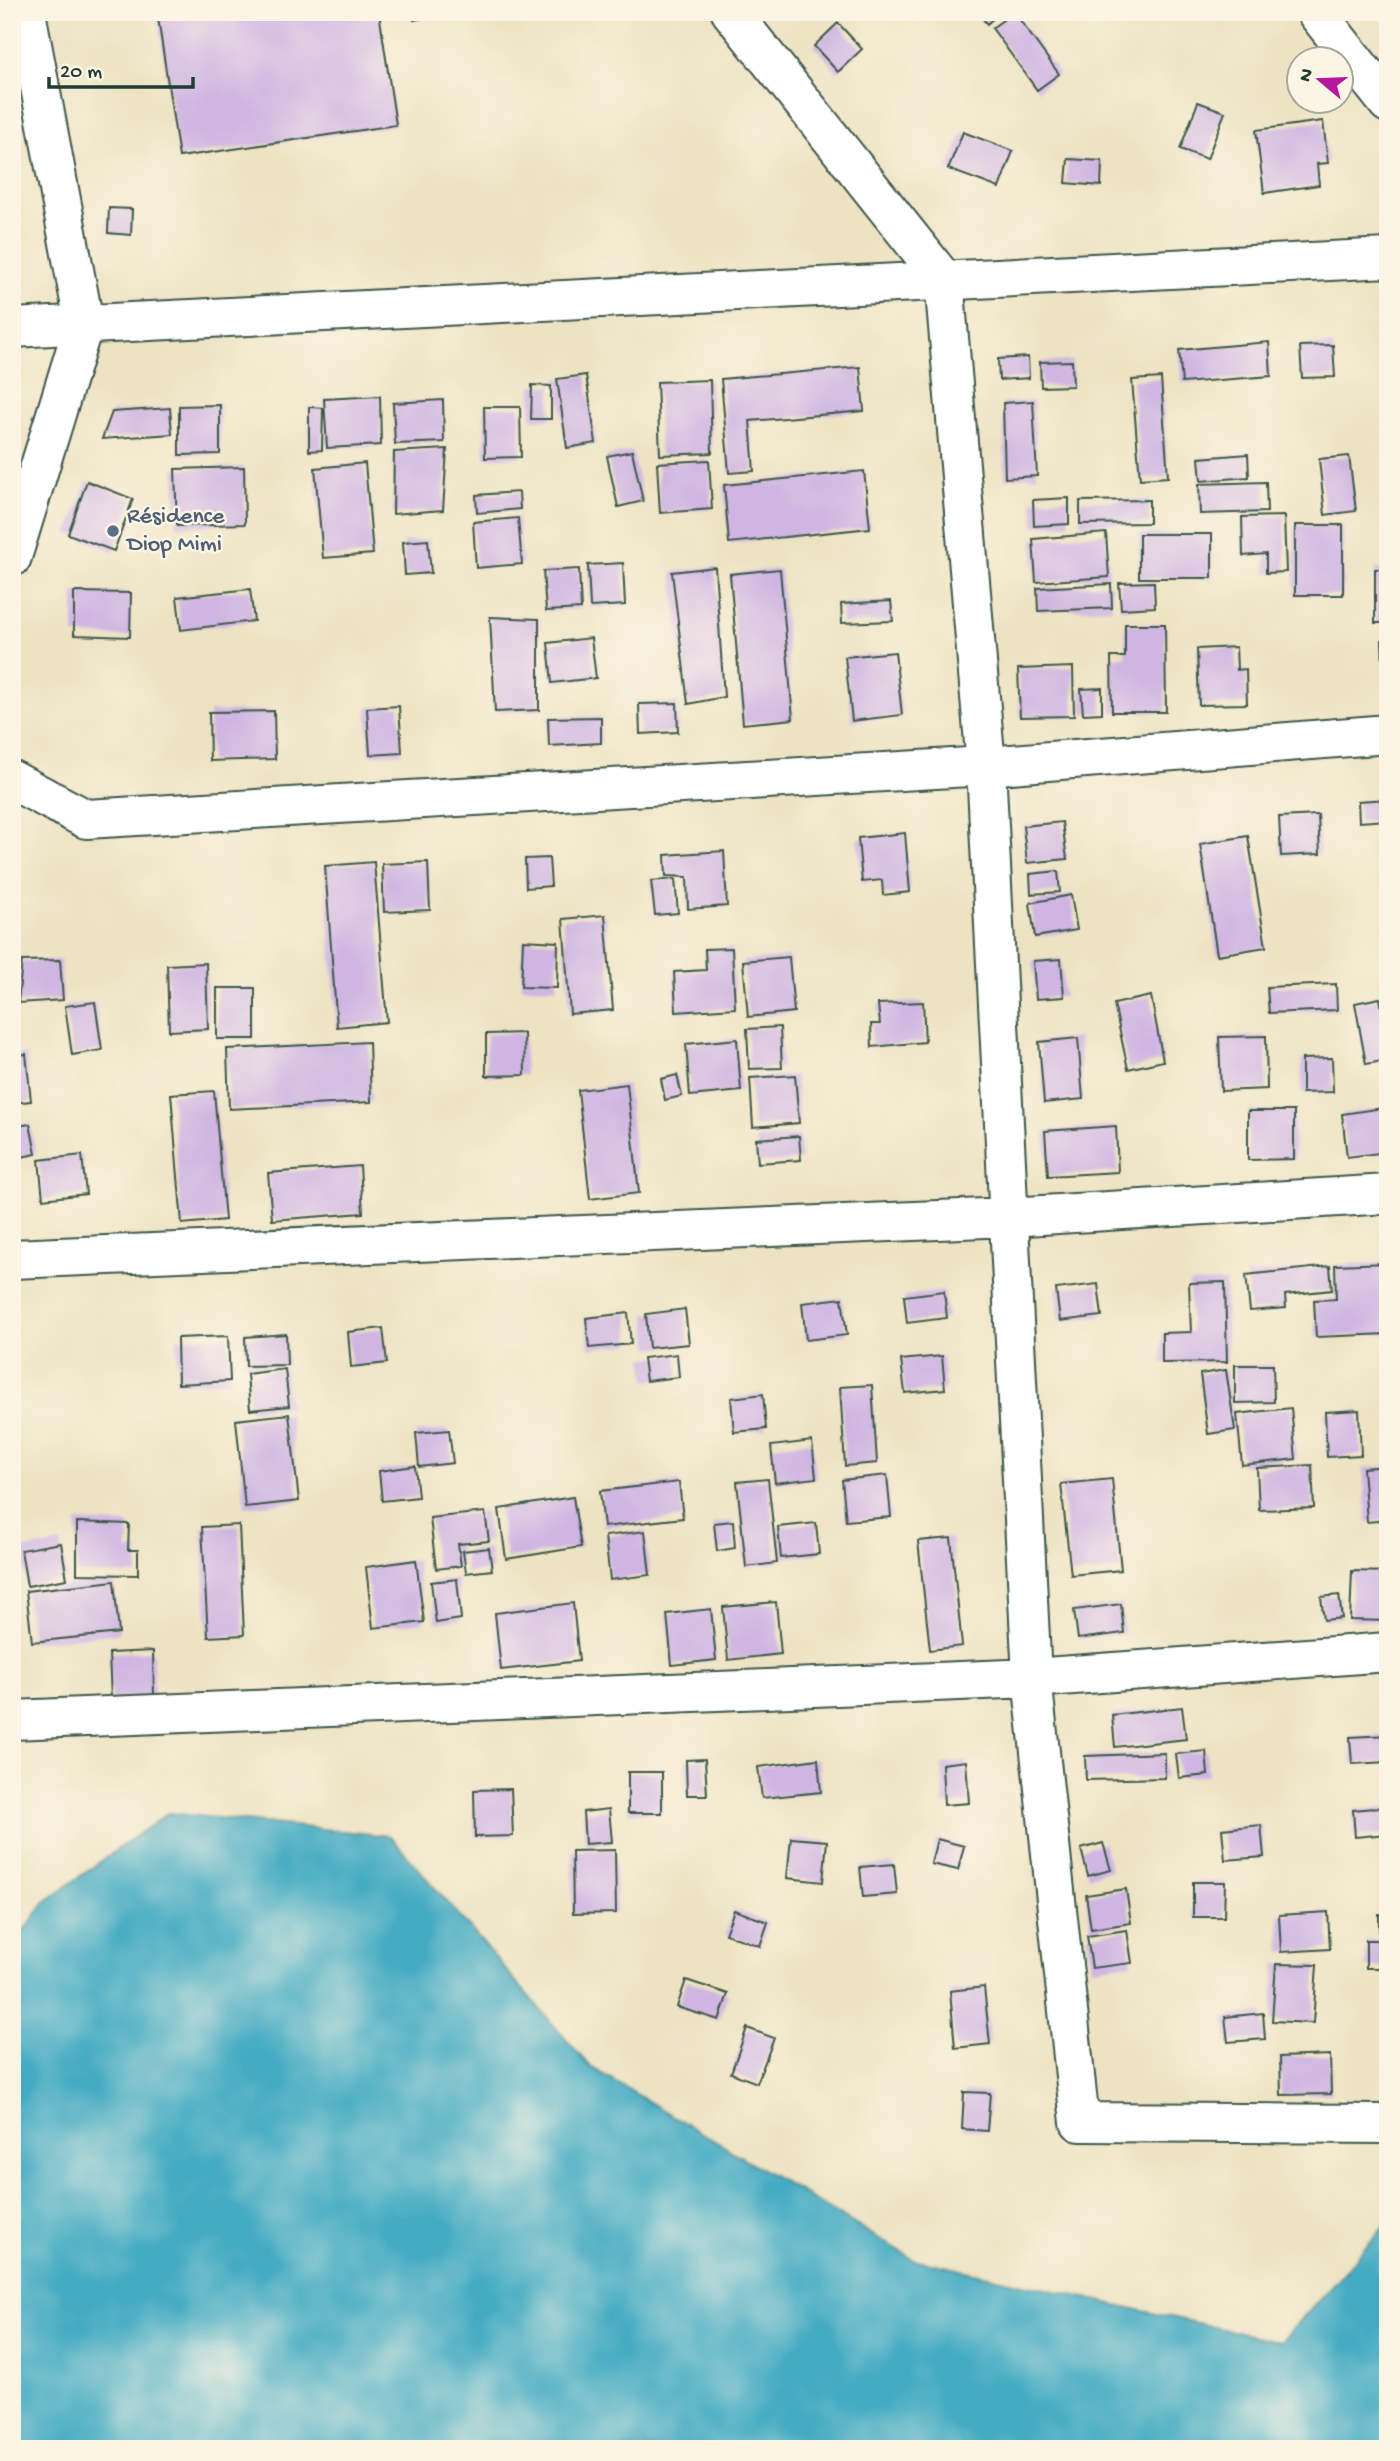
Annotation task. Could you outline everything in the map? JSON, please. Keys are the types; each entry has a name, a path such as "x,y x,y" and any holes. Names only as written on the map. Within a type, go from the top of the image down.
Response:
{"street":[{"path":"12,557 84,323 26,12"},
{"path":"731,12 944,279 986,766 1032,1678 1080,2122 1388,2124"},
{"path":"1316,12 1388,103"},
{"path":"12,328 1388,258"},
{"path":"12,780 86,819 986,766 1388,734"},
{"path":"12,1258 1009,1217 1388,1194"},
{"path":"12,1720 1032,1678 1388,1652"}],"water":[{"path":"168,1813 390,1836 589,2066 913,2259 1281,2342 1388,2222 1388,2449 12,2449 12,1947 46,1901"}],"building":[{"path":"195,12 379,12 396,125 179,157 158,18"},
{"path":"413,12 447,12 447,13 414,20"},
{"path":"977,12 1000,12 987,24"},
{"path":"1014,12 1059,74 1037,90 992,28"},
{"path":"838,23 862,49 838,72 814,46"},
{"path":"1198,102 1225,112 1207,159 1180,149"},
{"path":"1323,121 1328,163 1317,164 1319,185 1264,193 1256,130"},
{"path":"963,132 1013,151 999,188 948,169"},
{"path":"1068,159 1102,161 1101,186 1066,183"},
{"path":"109,208 132,209 131,235 108,233"},
{"path":"1269,342 1271,376 1182,383 1179,350"},
{"path":"1333,345 1335,377 1302,378 1300,346"},
{"path":"1028,357 1029,378 999,380 998,359"},
{"path":"1072,361 1073,386 1041,387 1040,362"},
{"path":"860,367 864,411 750,421 754,471 729,473 721,379"},
{"path":"586,375 596,443 567,448 557,379"},
{"path":"1161,378 1168,477 1140,479 1132,380"},
{"path":"710,380 712,453 660,455 657,382"},
{"path":"532,385 551,386 551,419 531,419"},
{"path":"380,396 381,445 327,448 324,399"},
{"path":"443,400 444,442 395,444 393,403"},
{"path":"1033,401 1037,476 1005,478 1003,403"},
{"path":"220,405 220,454 179,455 179,406"},
{"path":"309,407 323,408 322,450 309,451"},
{"path":"484,407 520,407 521,457 485,458"},
{"path":"170,408 172,434 102,439 112,412"},
{"path":"447,449 443,510 393,514 394,452"},
{"path":"632,451 643,501 618,507 607,456"},
{"path":"1248,454 1249,477 1201,481 1199,458"},
{"path":"1349,456 1356,511 1325,515 1319,459"},
{"path":"709,460 712,509 660,513 657,463"},
{"path":"365,463 373,554 323,558 315,468"},
{"path":"244,467 245,524 177,526 175,469"},
{"path":"864,471 870,528 729,543 724,485"},
{"path":"87,481 133,499 114,551 68,534"},
{"path":"1266,482 1267,512 1200,514 1199,484"},
{"path":"519,492 520,509 477,513 476,495"},
{"path":"1069,498 1069,524 1034,526 1033,500"},
{"path":"1149,500 1149,523 1080,524 1080,501"},
{"path":"1284,516 1286,572 1266,573 1266,554 1243,556 1242,517"},
{"path":"518,518 522,564 476,568 473,522"},
{"path":"1295,525 1343,525 1343,595 1295,595"},
{"path":"1106,533 1109,577 1036,582 1033,539"},
{"path":"1139,534 1212,534 1212,578 1139,578"},
{"path":"428,540 431,573 405,575 403,542"},
{"path":"623,563 625,605 590,607 588,565"},
{"path":"715,567 724,697 688,704 672,572"},
{"path":"579,569 581,609 546,611 543,571"},
{"path":"780,569 793,719 743,724 730,574"},
{"path":"1375,569 1388,569 1388,623 1375,623"},
{"path":"1154,582 1155,607 1121,609 1119,583"},
{"path":"1111,584 1112,608 1038,611 1037,588"},
{"path":"250,589 254,621 181,630 177,597"},
{"path":"74,592 131,593 130,637 74,635"},
{"path":"891,601 893,621 842,623 841,604"},
{"path":"490,617 539,619 539,710 495,712"},
{"path":"1125,624 1165,624 1166,712 1112,712 1111,657 1125,657"},
{"path":"591,638 596,678 552,683 548,643"},
{"path":"1382,640 1388,640 1388,688 1384,688"},
{"path":"1236,647 1237,670 1246,669 1247,704 1199,705 1197,649"},
{"path":"895,652 902,715 852,721 845,657"},
{"path":"1073,667 1074,716 1020,717 1018,669"},
{"path":"1102,688 1102,713 1083,714 1081,689"},
{"path":"677,703 678,732 640,734 639,704"},
{"path":"399,706 402,753 370,755 367,708"},
{"path":"274,711 275,759 210,761 209,712"},
{"path":"601,717 601,743 549,746 548,718"},
{"path":"1388,799 1388,820 1359,822 1358,801"},
{"path":"1318,815 1320,854 1281,856 1279,817"},
{"path":"1062,822 1067,859 1027,863 1023,826"},
{"path":"905,833 910,892 883,895 882,880 862,882 858,838"},
{"path":"1248,836 1266,947 1217,955 1200,844"},
{"path":"724,851 727,906 688,909 687,877 666,876 665,855"},
{"path":"549,858 551,886 526,888 525,859"},
{"path":"374,862 387,1022 337,1027 325,866"},
{"path":"428,862 430,910 384,912 382,864"},
{"path":"1058,871 1060,892 1031,894 1030,874"},
{"path":"675,879 678,913 655,915 651,881"},
{"path":"1071,895 1077,930 1035,937 1030,903"},
{"path":"605,915 613,1010 570,1014 563,919"},
{"path":"523,940 558,942 557,988 521,987"},
{"path":"732,948 735,1008 676,1012 674,972 706,970 705,949"},
{"path":"789,957 794,1012 748,1017 743,961"},
{"path":"1061,959 1064,997 1036,999 1033,961"},
{"path":"60,960 63,1000 18,1003 22,961"},
{"path":"206,963 208,1029 169,1031 167,965"},
{"path":"1388,979 1388,1015 1385,1015 1385,980"},
{"path":"1336,984 1337,1010 1269,1013 1267,987"},
{"path":"217,988 255,988 255,1039 217,1039"},
{"path":"1151,996 1163,1061 1128,1069 1114,1004"},
{"path":"1380,998 1388,1042 1388,1060 1366,1064 1355,1003"},
{"path":"95,1002 102,1050 72,1055 65,1006"},
{"path":"923,1002 925,1042 872,1047 871,1024 880,1024 878,1004"},
{"path":"780,1027 782,1068 749,1069 747,1029"},
{"path":"524,1033 525,1075 486,1076 486,1034"},
{"path":"1266,1036 1267,1089 1221,1091 1219,1037"},
{"path":"1078,1038 1083,1099 1044,1103 1039,1042"},
{"path":"737,1039 741,1091 690,1096 686,1044"},
{"path":"369,1042 371,1102 229,1109 227,1049"},
{"path":"26,1054 31,1101 12,1103 12,1056"},
{"path":"1332,1058 1333,1092 1302,1093 1302,1059"},
{"path":"677,1075 682,1096 665,1100 661,1079"},
{"path":"795,1075 799,1123 753,1127 750,1078"},
{"path":"627,1084 639,1193 590,1199 578,1090"},
{"path":"214,1091 225,1220 182,1224 171,1094"},
{"path":"1383,1108 1388,1152 1347,1157 1342,1114"},
{"path":"1248,1111 1294,1111 1294,1159 1248,1160"},
{"path":"30,1124 36,1154 12,1159 12,1127"},
{"path":"1116,1126 1118,1172 1048,1176 1045,1131"},
{"path":"799,1136 801,1160 758,1163 756,1139"},
{"path":"82,1155 86,1194 43,1199 39,1160"},
{"path":"360,1166 363,1213 272,1220 268,1173"},
{"path":"1388,1263 1388,1334 1316,1337 1314,1300 1336,1299 1335,1265"},
{"path":"1330,1266 1332,1290 1285,1295 1286,1308 1250,1311 1246,1275"},
{"path":"1225,1282 1227,1362 1162,1363 1162,1333 1191,1332 1189,1283"},
{"path":"1098,1284 1102,1316 1060,1321 1056,1289"},
{"path":"944,1291 947,1318 907,1323 904,1296"},
{"path":"842,1298 847,1335 806,1340 802,1303"},
{"path":"685,1309 689,1344 649,1348 646,1314"},
{"path":"628,1313 631,1344 589,1348 586,1318"},
{"path":"383,1328 387,1363 351,1367 348,1332"},
{"path":"286,1334 287,1365 246,1366 245,1337"},
{"path":"228,1336 230,1381 178,1384 177,1338"},
{"path":"677,1354 679,1377 646,1381 643,1358"},
{"path":"942,1356 945,1389 905,1393 901,1360"},
{"path":"1235,1365 1273,1365 1274,1402 1235,1403"},
{"path":"285,1369 289,1406 250,1410 247,1374"},
{"path":"1226,1370 1235,1430 1208,1434 1200,1374"},
{"path":"872,1385 877,1463 845,1466 840,1387"},
{"path":"763,1394 766,1429 734,1432 731,1398"},
{"path":"1291,1408 1296,1459 1242,1465 1237,1414"},
{"path":"1359,1410 1361,1455 1327,1457 1325,1412"},
{"path":"289,1414 299,1501 245,1507 236,1420"},
{"path":"449,1430 453,1463 419,1467 416,1433"},
{"path":"812,1441 816,1478 775,1483 771,1446"},
{"path":"1312,1465 1314,1508 1259,1510 1257,1468"},
{"path":"415,1466 418,1497 382,1501 379,1471"},
{"path":"1388,1466 1388,1520 1367,1522 1363,1468"},
{"path":"887,1475 891,1517 846,1521 842,1480"},
{"path":"768,1479 777,1563 746,1567 737,1482"},
{"path":"1112,1479 1121,1570 1071,1575 1061,1484"},
{"path":"679,1482 683,1518 604,1527 600,1491"},
{"path":"573,1497 581,1547 506,1559 499,1509"},
{"path":"485,1512 489,1541 458,1544 461,1566 436,1569 430,1518"},
{"path":"733,1521 735,1548 717,1551 714,1523"},
{"path":"77,1522 129,1524 128,1550 138,1550 138,1575 77,1574"},
{"path":"816,1523 819,1554 781,1558 778,1527"},
{"path":"239,1525 244,1635 208,1637 202,1527"},
{"path":"645,1531 650,1575 610,1580 605,1536"},
{"path":"951,1538 962,1646 930,1650 918,1541"},
{"path":"61,1543 67,1579 27,1586 21,1550"},
{"path":"489,1548 492,1570 466,1573 463,1551"},
{"path":"416,1560 424,1622 373,1628 366,1567"},
{"path":"1352,1571 1388,1572 1388,1621 1350,1620"},
{"path":"457,1579 461,1619 436,1623 431,1582"},
{"path":"114,1581 119,1633 32,1642 26,1591"},
{"path":"1339,1595 1342,1618 1324,1620 1321,1597"},
{"path":"776,1602 781,1654 728,1660 723,1607"},
{"path":"573,1603 579,1661 501,1670 495,1613"},
{"path":"1121,1604 1124,1633 1078,1639 1074,1610"},
{"path":"711,1609 716,1660 672,1665 667,1614"},
{"path":"153,1651 154,1697 111,1699 109,1653"},
{"path":"1182,1707 1186,1739 1115,1747 1112,1715"},
{"path":"1388,1735 1388,1762 1352,1764 1350,1737"},
{"path":"1206,1751 1208,1775 1179,1778 1176,1754"},
{"path":"1165,1753 1165,1778 1086,1780 1085,1756"},
{"path":"705,1759 707,1795 687,1795 686,1760"},
{"path":"818,1759 821,1792 762,1798 758,1767"},
{"path":"966,1761 969,1803 944,1805 942,1764"},
{"path":"628,1772 662,1772 662,1813 628,1813"},
{"path":"511,1789 513,1836 475,1837 474,1790"},
{"path":"1385,1807 1387,1834 1355,1837 1353,1810"},
{"path":"609,1809 612,1842 585,1844 583,1812"},
{"path":"1261,1825 1264,1857 1225,1860 1222,1829"},
{"path":"791,1838 827,1841 823,1882 787,1878"},
{"path":"937,1839 964,1846 958,1870 931,1864"},
{"path":"1103,1843 1111,1870 1088,1876 1081,1849"},
{"path":"615,1850 616,1913 573,1914 572,1851"},
{"path":"894,1864 897,1894 863,1897 860,1867"},
{"path":"1193,1882 1225,1882 1224,1917 1193,1917"},
{"path":"1126,1889 1131,1923 1091,1929 1086,1895"},
{"path":"734,1910 768,1922 760,1946 725,1934"},
{"path":"1328,1912 1330,1949 1281,1952 1279,1915"},
{"path":"1379,1914 1388,1914 1388,1968 1366,1968 1366,1940 1379,1940"},
{"path":"1127,1930 1132,1963 1092,1968 1087,1936"},
{"path":"1276,1964 1317,1965 1313,2023 1272,2021"},
{"path":"686,1980 728,1994 719,2020 677,2007"},
{"path":"984,1987 990,2044 955,2048 950,1991"},
{"path":"1263,2013 1265,2039 1228,2042 1225,2017"},
{"path":"747,2028 774,2038 757,2083 731,2073"},
{"path":"1330,2055 1331,2094 1281,2095 1280,2057"},
{"path":"964,2092 990,2093 987,2131 962,2129"}],"place":[{"name":"Résidence Diop Mimi","path":"113,531"}]}
